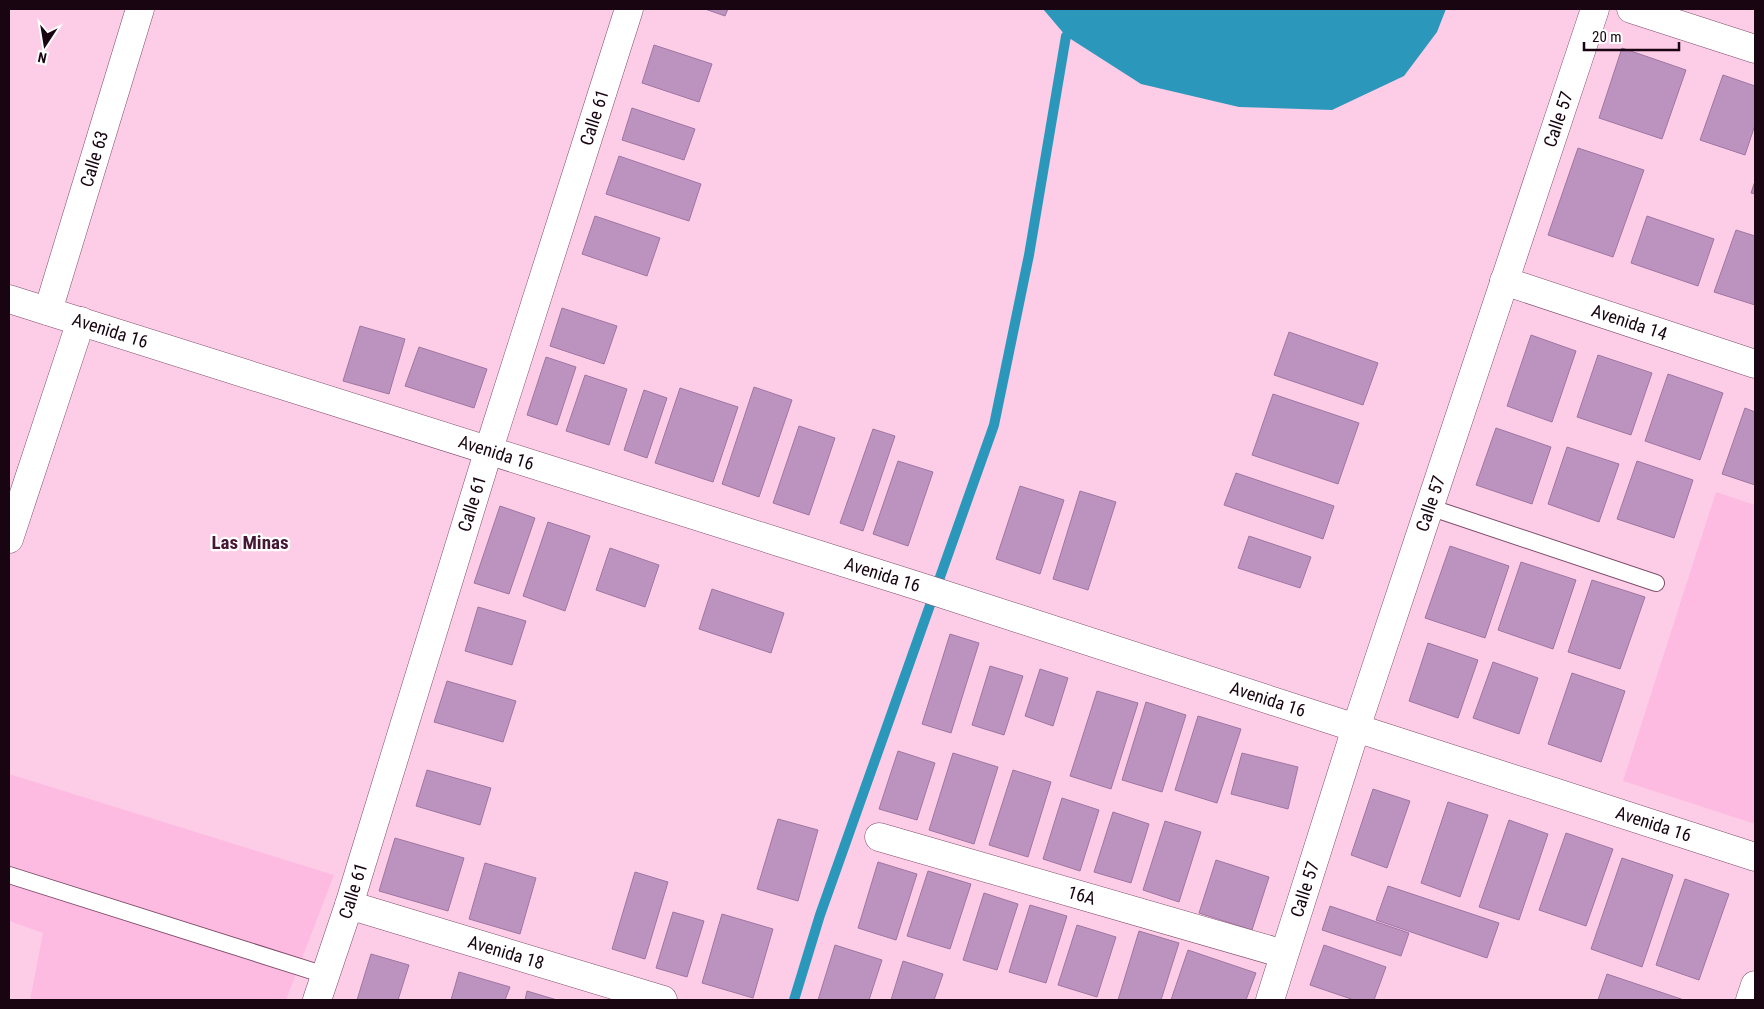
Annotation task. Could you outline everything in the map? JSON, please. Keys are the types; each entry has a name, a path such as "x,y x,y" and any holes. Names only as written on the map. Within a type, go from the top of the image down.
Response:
{"street":[{"name":"Calle 63","path":"48,311 140,9"},
{"name":"Calle 61","path":"321,988 489,449 629,9"},
{"name":"Calle 57","path":"1270,1000 1356,728 1594,9"},
{"path":"1631,9 1755,49"},
{"name":"Avenida 14","path":"1504,281 1755,364"},
{"name":"Avenida 16","path":"9,298 954,597 1755,857"},
{"path":"9,539 81,321"},
{"name":"16A","path":"879,837 1284,954"},
{"name":"Avenida 18","path":"348,905 663,1000"},
{"path":"1750,1000 1755,985"}],"lane":[{"path":"1429,507 1656,583"},
{"path":"9,875 321,988"}],"shaded area":[{"path":"1716,492 1755,505 1755,824 1623,781"},
{"path":"9,774 334,875 286,1000 30,1000 43,933 9,921"}],"water":[{"path":"1043,9 1446,9 1437,32 1404,76 1332,110 1239,107 1141,84 1066,36"}],"building":[{"path":"705,9 728,9 725,16"},
{"path":"654,45 712,64 699,102 642,83"},
{"path":"1622,48 1686,70 1662,139 1599,118"},
{"path":"1723,75 1755,86 1755,125 1745,155 1700,140"},
{"path":"632,108 695,129 684,160 622,140"},
{"path":"1578,148 1644,170 1613,257 1548,235"},
{"path":"619,156 701,184 689,221 606,194"},
{"path":"1755,181 1755,194 1751,193"},
{"path":"595,216 660,238 647,276 582,254"},
{"path":"1647,216 1714,239 1698,286 1631,263"},
{"path":"1736,230 1755,236 1755,305 1714,292"},
{"path":"562,308 617,326 604,364 550,346"},
{"path":"360,326 405,339 389,394 343,381"},
{"path":"1289,332 1378,363 1363,405 1274,375"},
{"path":"1531,335 1576,351 1552,422 1507,406"},
{"path":"419,347 487,369 474,408 405,386"},
{"path":"1598,355 1652,373 1631,435 1577,417"},
{"path":"546,357 576,367 557,425 527,415"},
{"path":"1668,374 1723,393 1700,460 1645,441"},
{"path":"585,375 627,389 609,445 566,431"},
{"path":"754,387 792,400 759,497 722,484"},
{"path":"680,388 738,407 713,482 655,463"},
{"path":"644,390 667,398 647,458 624,450"},
{"path":"1273,394 1359,423 1338,484 1252,455"},
{"path":"1745,408 1755,412 1755,485 1722,474"},
{"path":"799,426 835,438 809,515 773,503"},
{"path":"1496,428 1551,447 1532,504 1476,485"},
{"path":"873,429 895,436 863,531 840,523"},
{"path":"1567,447 1619,464 1599,522 1548,504"},
{"path":"898,461 933,472 908,546 873,534"},
{"path":"1637,461 1693,480 1674,538 1617,519"},
{"path":"1236,473 1334,506 1323,539 1224,505"},
{"path":"1020,486 1064,500 1040,574 996,559"},
{"path":"1080,491 1116,502 1088,590 1053,579"},
{"path":"500,506 535,518 509,594 474,583"},
{"path":"548,522 590,536 565,611 523,596"},
{"path":"1249,536 1311,557 1300,588 1238,568"},
{"path":"1450,546 1509,566 1485,638 1425,618"},
{"path":"610,548 659,565 645,607 596,590"},
{"path":"1521,562 1576,580 1553,649 1498,630"},
{"path":"1592,580 1645,597 1620,669 1568,652"},
{"path":"712,589 784,613 771,653 699,629"},
{"path":"478,607 526,621 512,665 465,651"},
{"path":"950,634 979,643 951,733 922,724"},
{"path":"1428,643 1478,660 1458,718 1409,701"},
{"path":"1493,662 1538,678 1519,734 1473,718"},
{"path":"990,666 1023,676 1004,735 972,725"},
{"path":"1040,669 1068,678 1053,726 1025,716"},
{"path":"1572,673 1625,691 1601,762 1548,744"},
{"path":"447,681 516,701 503,742 434,722"},
{"path":"1097,691 1138,703 1111,789 1070,776"},
{"path":"1146,702 1186,715 1162,792 1122,780"},
{"path":"1198,716 1241,729 1217,803 1175,790"},
{"path":"898,751 935,763 917,820 879,809"},
{"path":"953,753 998,767 974,844 929,830"},
{"path":"1242,753 1298,767 1288,809 1231,794"},
{"path":"427,770 491,788 480,825 416,806"},
{"path":"1013,770 1051,782 1028,857 989,845"},
{"path":"1373,789 1410,801 1387,868 1351,855"},
{"path":"1062,798 1099,810 1080,871 1043,859"},
{"path":"1448,802 1488,815 1460,897 1421,883"},
{"path":"1113,812 1149,824 1131,883 1094,872"},
{"path":"778,819 818,830 798,901 757,889"},
{"path":"1509,820 1548,834 1519,920 1479,907"},
{"path":"1165,821 1201,832 1179,902 1143,890"},
{"path":"1566,833 1613,849 1586,926 1539,910"},
{"path":"395,838 464,858 448,911 379,891"},
{"path":"1622,858 1673,875 1642,967 1591,949"},
{"path":"1216,860 1269,877 1252,930 1199,913"},
{"path":"878,862 917,874 896,940 858,928"},
{"path":"485,863 536,878 520,934 469,919"},
{"path":"928,871 971,884 950,949 907,936"},
{"path":"635,872 668,882 645,959 612,949"},
{"path":"1685,879 1729,894 1699,980 1656,965"},
{"path":"1388,886 1499,923 1487,958 1376,920"},
{"path":"984,893 1018,904 997,970 963,960"},
{"path":"1030,905 1067,916 1046,983 1009,972"},
{"path":"1330,906 1409,933 1401,956 1322,930"},
{"path":"673,912 704,921 687,977 656,968"},
{"path":"722,914 773,929 753,998 702,983"},
{"path":"1077,925 1116,937 1097,997 1058,985"},
{"path":"1139,931 1179,943 1161,1000 1118,1000"},
{"path":"835,945 882,960 869,1000 818,1000"},
{"path":"1324,945 1386,967 1374,1000 1354,1000 1310,985"},
{"path":"1188,950 1256,973 1246,1000 1171,1000"},
{"path":"371,954 409,965 398,1000 357,1000"},
{"path":"903,961 943,974 934,1000 891,1000"},
{"path":"459,972 510,987 505,1000 451,1000"},
{"path":"1607,974 1684,1000 1598,1000"},
{"path":"527,991 557,1000 525,1000"}],"waterway":[{"path":"794,1000 820,915 994,425 1029,255 1066,36"}],"district":[{"name":"Las Minas","path":"250,542"}]}
